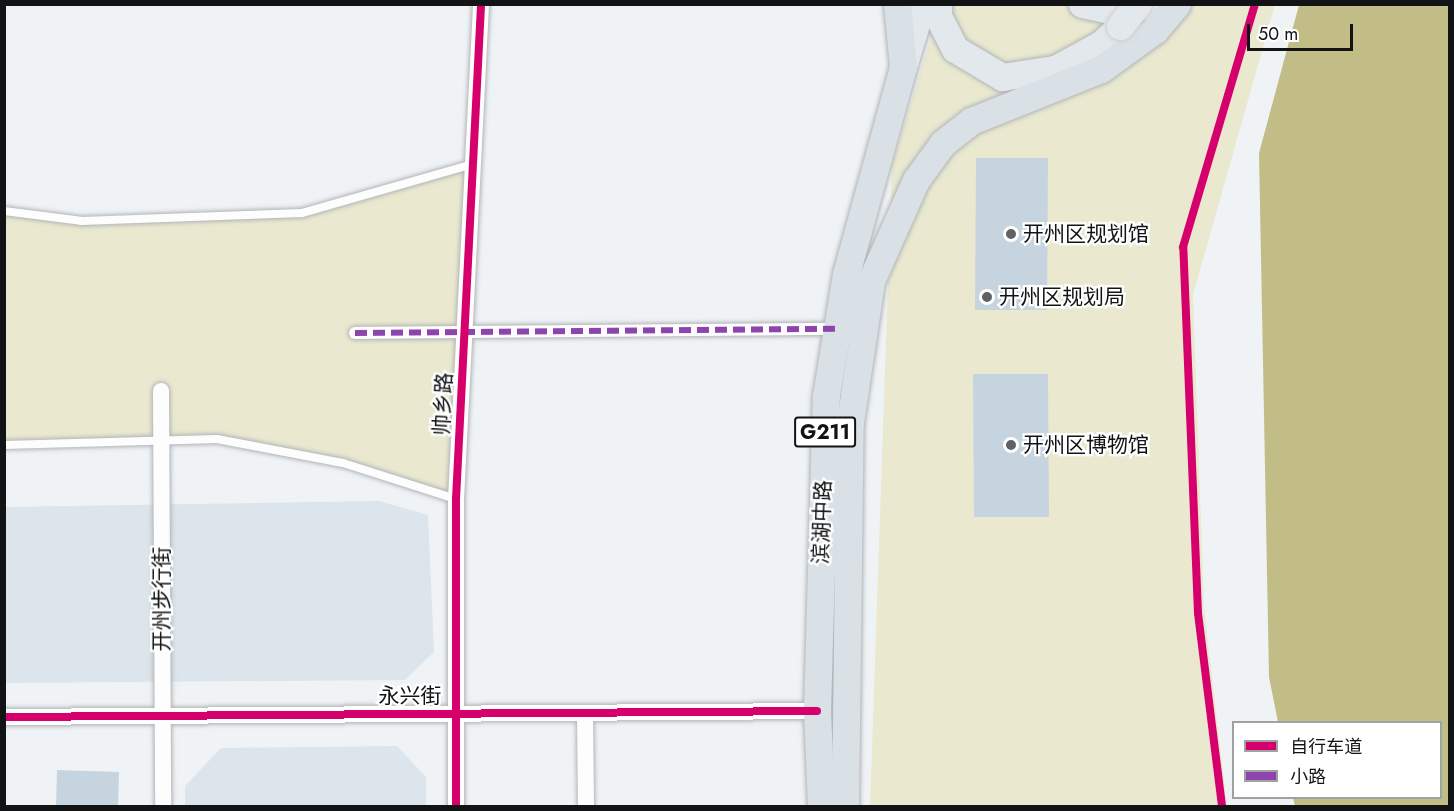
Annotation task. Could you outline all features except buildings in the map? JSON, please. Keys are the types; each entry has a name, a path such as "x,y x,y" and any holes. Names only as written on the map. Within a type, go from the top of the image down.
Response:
{"highway":[{"name":"G211","path":"897,4 903,67"},
{"name":"滨湖中路","path":"844,807 850,422 871,281 916,180 943,143 970,121 1101,69 1155,30 1177,4"},
{"name":"滨湖中路","path":"821,807 817,711 826,396 836,328 903,67"}],"main road":[{"path":"903,67 922,4"},
{"path":"938,4 938,16 955,49 1002,77 1055,69 1101,44 1138,4"},
{"path":"1082,4 1116,11 1157,4"}],"street":[{"name":"帅乡路","path":"456,807 456,499 480,4"},
{"path":"355,333 464,330 836,328"},
{"name":"开州步行街","path":"161,391 163,807"},
{"name":"永兴街","path":"4,717 817,711"},
{"path":"585,712 586,807"}],"lane":[{"path":"4,211 82,221 302,213 472,164"},
{"path":"4,445 217,439 343,463 456,499"}],"shaded area":[{"path":"1299,5 1449,5 1449,806 1295,806 1293,799 1442,799 1442,721 1278,721 1269,677 1259,153"},
{"path":"379,501 428,515 434,652 405,680 5,683 4,507"},
{"path":"397,746 426,777 426,806 185,806 185,786 221,748"}],"green space":[{"path":"941,5 1275,5 1193,295 1204,607 1227,806 870,806 892,164"},
{"path":"473,164 456,499 343,463 217,439 5,445 5,211 82,221 302,213"}],"marked path":[{"path":"355,333 836,329"}],"cycle path":[{"path":"456,806 456,499 481,4"},
{"path":"1222,806 1198,613 1183,247 1255,4"},
{"path":"4,717 817,711"}],"place":[{"name":"开州区规划馆","path":"1011,234"},
{"name":"开州区规划局","path":"987,297"},
{"name":"开州区博物馆","path":"1011,445"}]}
